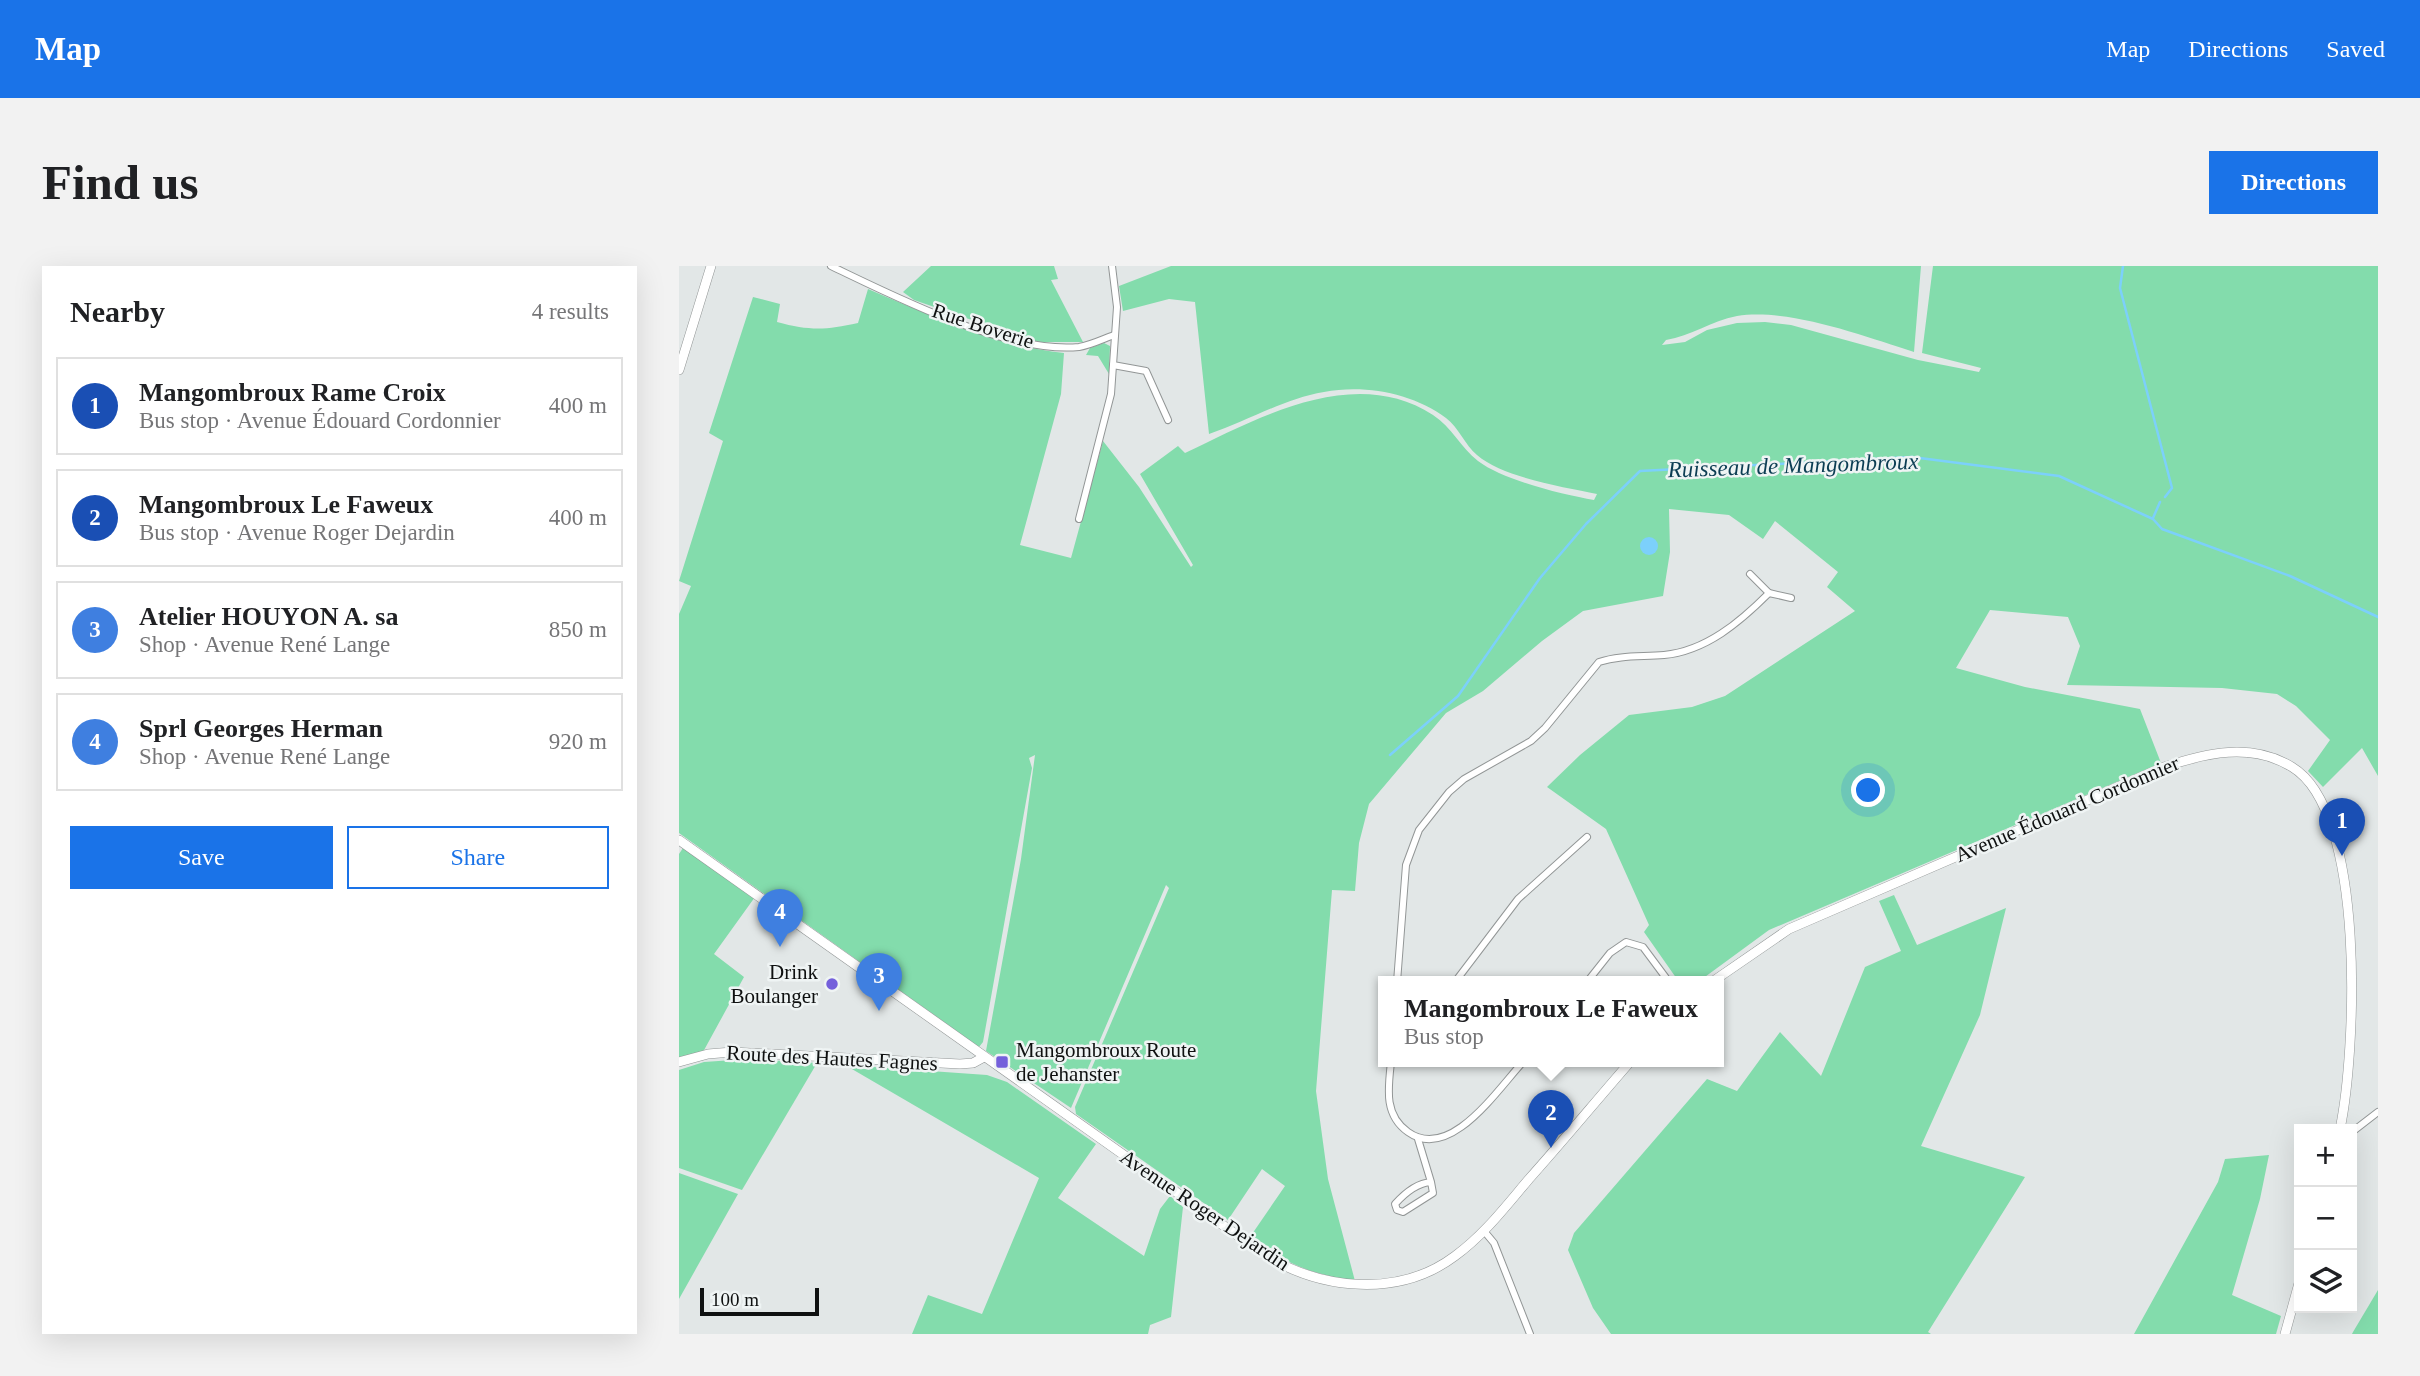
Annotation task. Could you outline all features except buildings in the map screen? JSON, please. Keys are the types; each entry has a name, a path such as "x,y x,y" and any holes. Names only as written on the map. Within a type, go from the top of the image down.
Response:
{"main road":[{"path":"679,370 711,266"},
{"name":"Avenue Édouard Cordonnier","path":"1720,976 1772,938 1808,920 2164,766 2215,752 2269,756 2294,768 2311,783 2333,823 2346,898 2353,986 2350,1069 2341,1124"},
{"name":"Avenue Roger Dejardin","path":"679,840 1265,1255 1305,1275 1355,1285 1401,1281 1454,1257 1484,1231 1626,1067"},
{"name":"Route des Hautes Fagnes","path":"679,1062 708,1054 732,1052 960,1065 974,1063 984,1057"},
{"path":"2285,1334 2294,1301"}],"street":[{"name":"Rue Boverie","path":"831,266 932,310 1024,344 1082,346 1114,335"},
{"path":"1079,519 1108,413 1117,307 1112,266"},
{"path":"1113,365 1146,371 1168,420"},
{"path":"1750,574 1769,593 1791,598"},
{"path":"1398,976 1408,854 1419,830 1449,792 1480,767 1531,741 1599,662 1611,658 1665,655 1695,648 1732,626 1769,593"},
{"path":"1460,976 1518,899 1587,836"},
{"path":"1592,976 1610,953 1626,942 1643,947 1665,976"},
{"path":"1391,1067 1390,1111 1399,1125 1418,1139 1431,1182 1433,1193 1403,1212 1397,1210 1395,1204 1404,1195 1424,1182 1431,1182"},
{"path":"1418,1139 1447,1137 1461,1129 1518,1067"},
{"path":"2357,1128 2378,1112"},
{"path":"1484,1231 1494,1243 1530,1334"}],"green space":[{"path":"931,266 1054,266 1058,279 1051,280 1083,342 1035,342 914,300 903,292"},
{"path":"1171,266 1921,266 1914,352 1826,325 1780,316 1758,315 1728,318 1666,340 1662,345 1685,342 1707,330 1737,323 1765,322 1791,325 1918,360 1979,372 1981,368 1922,353 1933,266 2378,266 2378,776 2362,748 2323,787 2308,771 2330,740 2296,706 2277,694 2222,688 2067,685 2080,646 2068,617 1990,610 1956,668 2025,687 2140,709 2161,763 1769,930 1706,976 1675,976 1644,932 1649,925 1606,829 1547,787 1580,755 1629,715 1692,707 1725,696 1855,611 1827,587 1838,572 1775,521 1763,539 1729,515 1669,509 1670,552 1663,596 1583,611 1542,641 1483,691 1446,713 1369,804 1359,843 1355,891 1332,890 1316,1091 1328,1179 1355,1281 1299,1267 1250,1237 1285,1186 1262,1169 1228,1220 1076,1114 1075,1107 1169,888 1166,885 1071,1108 986,1051 1021,859 1035,755 1029,758 1032,768 983,1042 979,1047 679,833 679,614 691,586 679,581 723,441 709,433 753,297 780,304 777,322 799,327 827,328 858,323 868,289 989,337 1064,353 1061,394 1020,545 1071,558 1103,441 1139,487 1191,567 1193,565 1140,474 1178,446 1185,453 1275,412 1339,395 1371,394 1403,401 1440,420 1472,456 1489,468 1534,486 1566,494 1594,500 1597,494 1535,481 1503,470 1477,455 1455,427 1433,409 1403,397 1371,390 1339,390 1309,395 1209,434 1195,302 1169,299 1123,311 1119,286"},
{"path":"1104,343 1110,346 1109,374 1098,356 1086,355 1090,348"},
{"path":"683,848 755,897 714,954 744,977 703,1052 679,1058 679,854"},
{"path":"1894,895 1917,945 2006,908 1980,1015 1921,1146 2025,1177 1928,1332 1931,1334 1611,1334 1593,1308 1568,1250 1574,1233 1707,1079 1737,1091 1780,1032 1821,1076 1865,967 1901,951 1879,901"},
{"path":"748,1059 817,1063 742,1190 679,1168 679,1070 704,1062"},
{"path":"845,1065 987,1075 1007,1082 1096,1144 1058,1198 1144,1256 1160,1209 1170,1196 1183,1207 1171,1317 1150,1325 1148,1334 912,1334 928,1295 982,1314 1039,1178"},
{"path":"2269,1155 2260,1199 2232,1295 2281,1316 2276,1334 2134,1334 2218,1182 2225,1159"},
{"path":"679,1173 738,1194 679,1299"},
{"path":"2378,1290 2378,1334 2352,1334 2353,1332"}],"water":[{"path":"1649,537 1655,540 1658,546 1655,552 1649,555 1643,552 1640,546 1643,540"}],"waterway":[{"path":"2123,266 2120,288 2172,488 2165,497"},
{"name":"Ruisseau de Mangombroux","path":"1390,755 1458,696 1540,578 1586,524 1640,471 1912,457 2059,476 2153,519 2162,529 2290,576 2378,617"},
{"path":"2153,518 2160,502"}],"place":[{"name":"Mangombroux Rame Croix","path":"2342,856"},
{"name":"Sprl Georges Herman","path":"780,947"},
{"name":"Drink Boulanger","path":"832,984"},
{"name":"Atelier HOUYON A. sa","path":"879,1011"},
{"name":"Mangombroux Route de Jehanster","path":"1002,1062"},
{"name":"Mangombroux Le Faweux","path":"1551,1148"}]}
